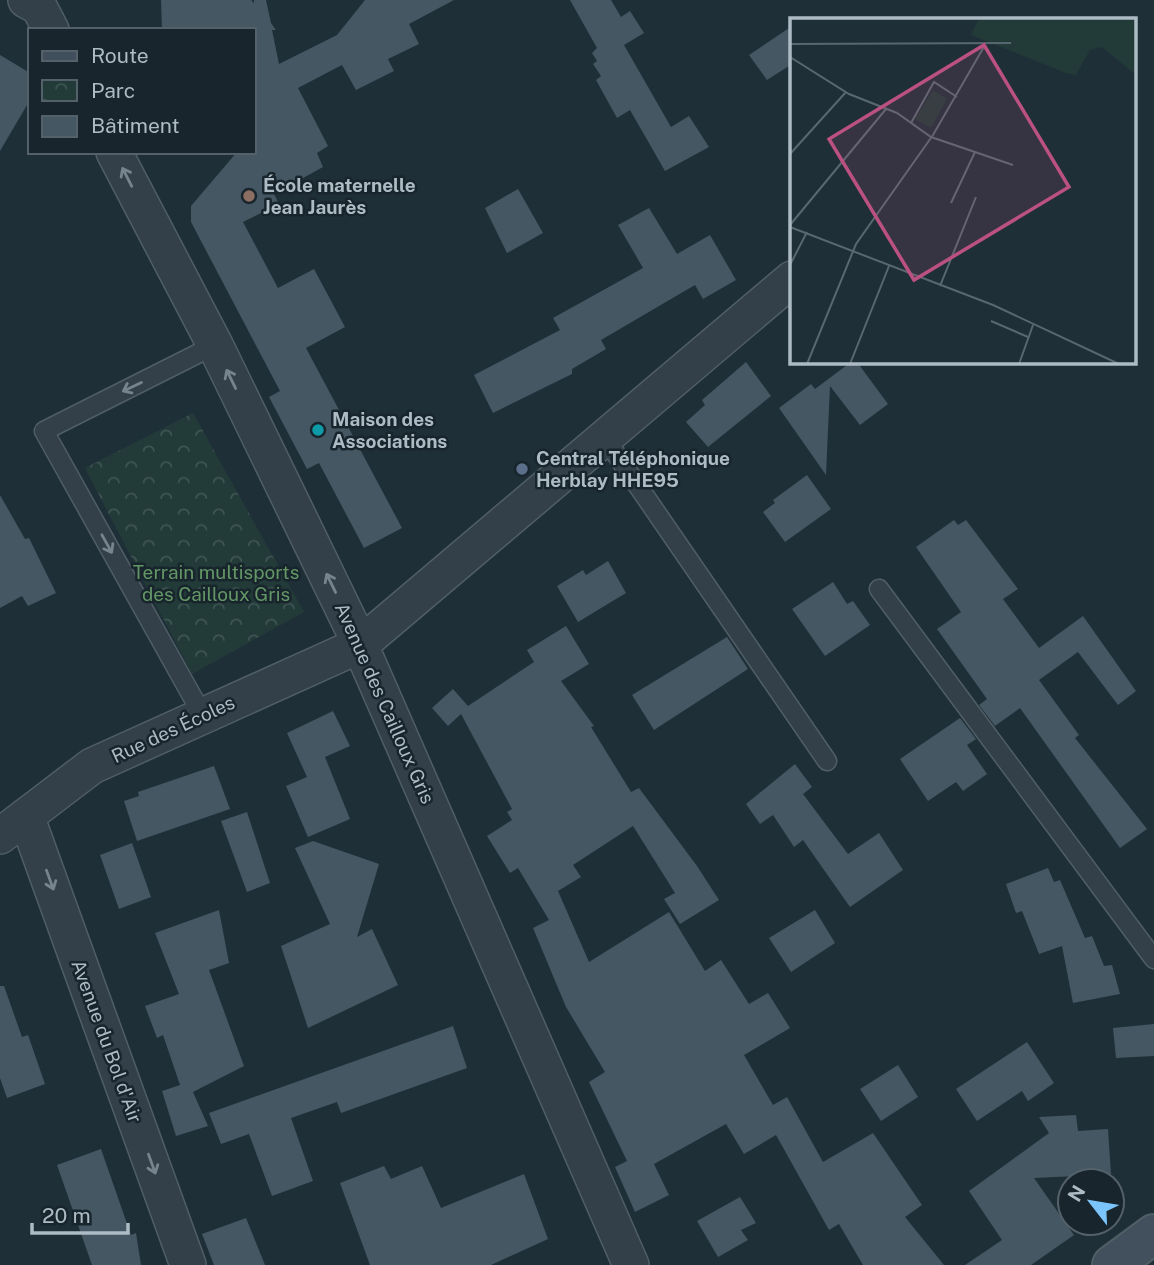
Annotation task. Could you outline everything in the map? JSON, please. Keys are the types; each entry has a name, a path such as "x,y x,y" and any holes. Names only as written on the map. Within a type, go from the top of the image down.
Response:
{"main road":[{"path":"1112,1265 1154,1234"}],"street":[{"path":"26,0 39,7 50,28"},
{"name":"Avenue des Cailloux Gris","path":"115,154 215,345 360,645 631,1265"},
{"name":"Rue des Écoles","path":"13,826 92,766 202,714 360,645 790,281"},
{"name":"Avenue du Bol d'Air","path":"13,826 188,1265"}],"lane":[{"path":"202,714 44,431 215,345"},
{"path":"605,438 827,761"},
{"path":"879,589 1154,959"}],"green space":[{"name":"Terrain multisports des Cailloux Gris","path":"193,413 304,612 192,674 85,468"}],"building":[{"path":"161,0 251,0 254,3 254,0 266,0 271,23 276,30 272,30 279,64 337,35 365,0 454,0 409,24 419,44 388,59 394,71 356,90 342,65 298,88 328,146 317,153 323,167 274,194 279,204 243,222 278,288 314,269 345,327 306,348 402,528 364,548 319,463 307,469 269,397 280,391 191,222 191,206 235,154 256,154 256,28 162,28"},
{"path":"570,0 611,0 621,17 630,11 644,33 624,45 671,127 689,116 709,147 665,171 630,110 617,118 596,80 601,76 593,64 597,61 592,53 597,48"},
{"path":"790,27 790,65 767,80 749,55"},
{"path":"0,55 28,72 28,103 0,151"},
{"path":"518,189 543,233 507,253 485,208"},
{"path":"649,208 677,254 710,235 736,280 703,299 695,285 601,340 606,349 572,369 572,374 493,413 474,375 560,330 553,318 643,268 618,225"},
{"path":"746,362 771,396 708,447 686,422 705,405 702,400"},
{"path":"848,364 858,364 888,404 860,425 830,386 826,475 779,408 811,384 815,389"},
{"path":"807,475 831,509 785,542 763,512 775,503 773,500"},
{"path":"0,495 25,539 29,538 56,593 28,606 22,596 0,608"},
{"path":"954,520 958,525 966,520 1018,589 1003,599 1039,648 1083,616 1136,691 1118,705 1078,652 1039,680 1079,735 1075,738 1147,829 1120,848 1020,708 995,726 979,705 987,699 937,629 961,612 916,547"},
{"path":"608,561 626,593 578,622 557,586 583,570 586,575"},
{"path":"833,582 847,604 853,601 870,625 825,656 792,609"},
{"path":"566,626 589,664 561,681 594,726 591,727 631,792 639,788 719,900 680,924 664,899 675,893 633,826 573,865 581,877 558,891 589,962 669,912 705,971 721,960 749,1004 768,993 790,1028 744,1055 773,1105 787,1097 823,1162 873,1133 922,1205 905,1217 944,1265 863,1265 839,1224 829,1230 776,1135 744,1154 726,1124 654,1164 669,1195 635,1212 615,1167 627,1161 589,1082 605,1072 566,1007 533,928 549,920 518,868 510,873 487,836 512,820 507,812 512,809 461,714 448,726 432,708 453,689 468,706 534,662 527,650"},
{"path":"727,637 748,669 654,730 632,695"},
{"path":"333,711 350,746 325,757 350,819 308,837 286,786 307,777 287,733"},
{"path":"960,718 976,739 967,745 987,774 963,791 956,782 928,801 900,759"},
{"path":"795,764 812,787 803,794 848,854 879,833 903,870 850,907 803,840 794,847 773,815 760,824 746,804"},
{"path":"214,766 230,809 137,841 124,801 139,796 138,792"},
{"path":"247,812 270,883 247,892 221,821"},
{"path":"313,841 379,864 357,937 372,929 398,985 308,1028 281,946 330,924 295,848"},
{"path":"132,843 151,897 119,909 100,855"},
{"path":"1048,868 1054,882 1060,880 1085,938 1092,936 1104,966 1112,965 1120,994 1073,1003 1062,946 1039,954 1022,911 1016,913 1006,884"},
{"path":"219,910 229,963 209,970 244,1066 193,1092 208,1126 176,1136 162,1091 180,1085 163,1035 157,1038 145,1006 179,994 155,933"},
{"path":"815,910 835,943 791,972 769,938"},
{"path":"0,986 4,986 22,1037 28,1035 45,1084 7,1098 0,1078"},
{"path":"1154,1024 1154,1056 1116,1058 1113,1028"},
{"path":"453,1026 467,1068 341,1113 337,1102 291,1118 313,1181 272,1196 249,1134 221,1144 209,1113"},
{"path":"1027,1042 1054,1083 1028,1101 1022,1091 977,1121 956,1089"},
{"path":"898,1065 918,1097 881,1121 860,1089"},
{"path":"1076,1115 1078,1131 1108,1129 1111,1167 1056,1167 1056,1177 1034,1178 1056,1209 1056,1237 1071,1237 1031,1265 965,1265 1002,1240 969,1191 1049,1133 1039,1117"},
{"path":"101,1149 131,1235 136,1233 141,1265 92,1265 57,1165"},
{"path":"384,1166 391,1179 422,1166 441,1208 524,1174 548,1239 491,1265 370,1265 340,1183"},
{"path":"740,1197 756,1223 741,1230 748,1240 718,1257 697,1221"},
{"path":"246,1218 265,1265 214,1265 202,1234"}],"place":[{"name":"École maternelle Jean Jaurès","path":"249,196"},
{"name":"Maison des Associations","path":"318,430"},
{"name":"Central Téléphonique Herblay HHE95","path":"522,469"}]}
